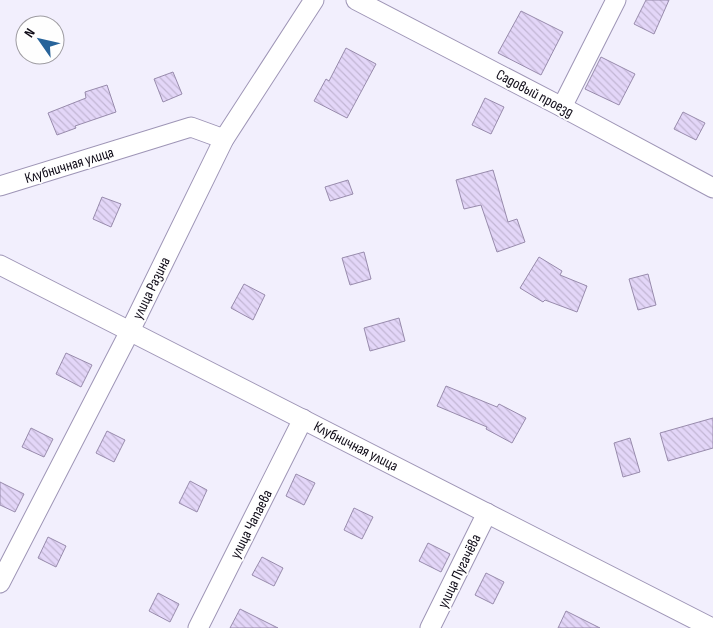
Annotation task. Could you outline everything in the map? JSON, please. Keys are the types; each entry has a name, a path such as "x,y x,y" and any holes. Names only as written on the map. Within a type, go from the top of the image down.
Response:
{"street":[{"name":"улица Разина","path":"0,583 130,331 224,139 314,0"},
{"name":"Садовый проезд","path":"356,0 562,106 713,188"},
{"path":"562,106 616,0"},
{"name":"Клубничная улица","path":"0,186 191,127 224,139"},
{"name":"Клубничная улица","path":"0,265 487,513 685,622 712,628"},
{"name":"улица Чапаева","path":"198,628 304,419"},
{"name":"улица Пугачёва","path":"430,628 487,513"}],"building":[{"path":"646,0 669,0 654,34 634,24"},
{"path":"521,11 563,32 541,75 498,53"},
{"path":"346,48 376,64 347,118 314,101 326,79 329,81"},
{"path":"601,57 635,74 619,105 585,89"},
{"path":"173,72 182,94 163,102 154,79"},
{"path":"107,85 116,112 75,126 76,128 57,135 48,113 86,98 85,92"},
{"path":"485,98 504,107 491,134 472,125"},
{"path":"683,112 705,123 696,140 674,129"},
{"path":"493,170 508,222 517,219 525,242 497,252 481,205 464,209 456,180"},
{"path":"348,180 353,194 330,201 325,187"},
{"path":"102,197 121,204 111,227 93,219"},
{"path":"364,252 371,279 350,285 342,258"},
{"path":"539,257 562,271 560,275 587,286 577,312 545,300 543,302 520,288"},
{"path":"648,274 656,305 638,310 629,279"},
{"path":"244,284 265,295 253,320 231,308"},
{"path":"399,318 405,341 370,351 364,328"},
{"path":"66,353 92,365 81,387 56,374"},
{"path":"446,386 497,407 499,404 526,418 512,443 486,429 487,427 437,406"},
{"path":"713,418 713,448 668,461 660,433"},
{"path":"31,428 53,439 44,457 22,447"},
{"path":"107,431 125,440 114,462 96,453"},
{"path":"630,438 640,472 623,477 614,443"},
{"path":"296,474 315,483 304,505 286,496"},
{"path":"190,481 207,490 197,512 179,503"},
{"path":"0,482 24,494 15,512 0,505"},
{"path":"354,508 373,517 362,539 344,530"},
{"path":"48,537 66,546 56,567 38,558"},
{"path":"428,543 450,554 441,572 419,561"},
{"path":"262,557 283,568 274,586 252,575"},
{"path":"486,573 504,582 493,604 475,595"},
{"path":"158,593 179,604 170,622 149,611"},
{"path":"240,609 278,628 230,628"},
{"path":"566,611 600,628 558,628"}]}
